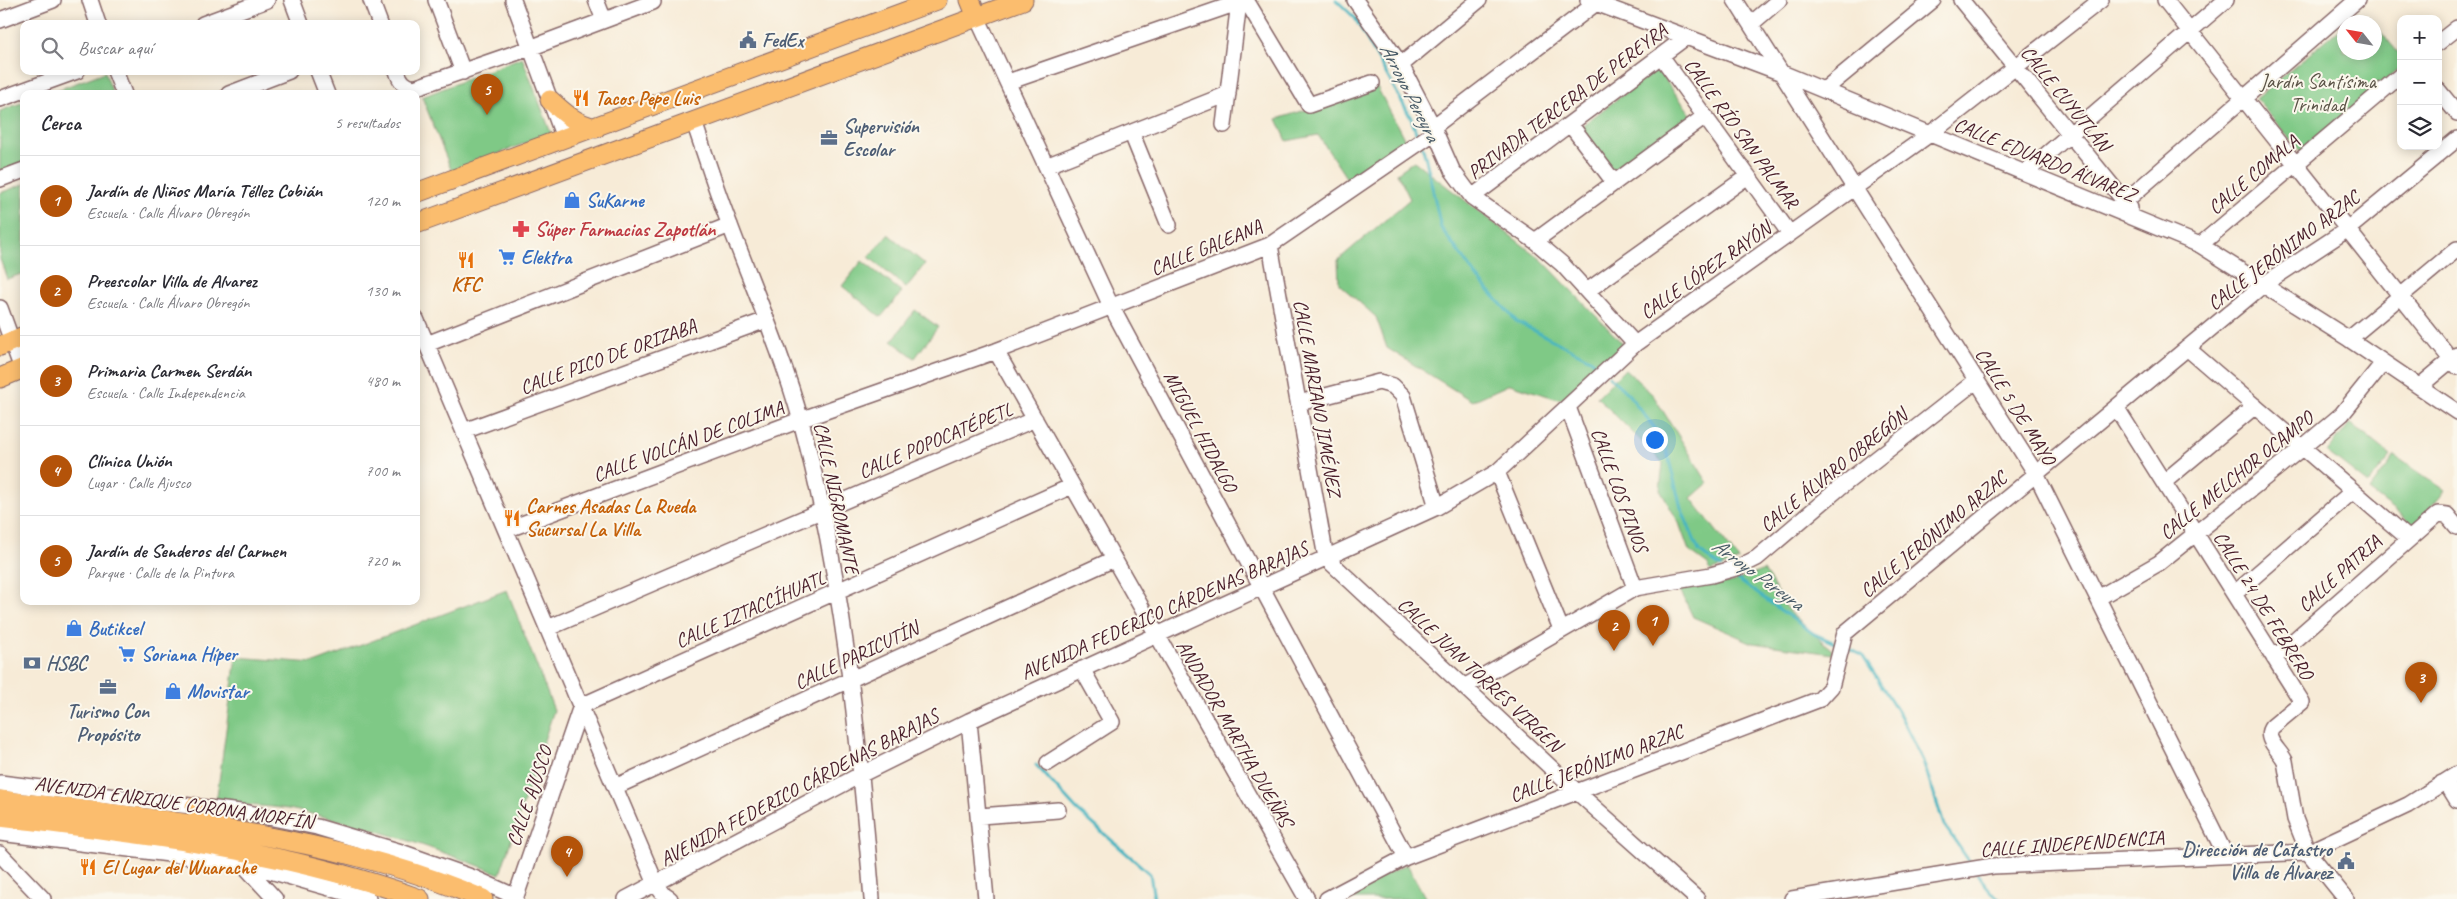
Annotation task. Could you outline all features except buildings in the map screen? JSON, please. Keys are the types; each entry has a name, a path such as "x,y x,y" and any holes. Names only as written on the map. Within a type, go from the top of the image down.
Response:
{"main road":[{"path":"420,192 596,128 937,0"},
{"path":"420,223 694,122 973,8 1024,0"},
{"path":"704,86 717,112"},
{"path":"550,100 572,119 596,128"},
{"path":"0,378 20,369"},
{"name":"AVENIDA ENRIQUE CORONA MORFÍN","path":"0,800 225,829 291,840 327,848 380,864 483,899"},
{"path":"195,807 225,829"},
{"name":"AVENIDA ENRIQUE CORONA MORFÍN","path":"0,817 107,830 228,849 356,878 420,899"}],"street":[{"path":"0,20 53,0"},
{"path":"90,0 97,20"},
{"path":"214,20 266,0"},
{"path":"292,0 300,20"},
{"path":"371,0 378,20"},
{"path":"436,0 463,72"},
{"path":"513,0 564,138"},
{"path":"596,0 604,20"},
{"path":"1401,65 1479,0"},
{"name":"CALLE 5 DE MAYO","path":"1735,0 2036,474 2225,854"},
{"path":"1751,24 1779,0"},
{"path":"1824,90 1933,0"},
{"name":"CALLE CUYUTLÁN","path":"1961,0 2070,134 2120,206 2140,220"},
{"name":"CALLE LÓPEZ RAYÓN","path":"1326,558 1437,507 1498,472 1635,344 1930,134 2101,0"},
{"path":"2165,0 2400,296 2455,361 2420,386"},
{"path":"2025,173 2226,0"},
{"path":"2120,206 2357,0"},
{"path":"1008,82 1244,1"},
{"path":"1224,125 1244,1"},
{"path":"1244,1 1309,105 1372,83"},
{"name":"CALLE EDUARDO ÁLVAREZ","path":"1595,1 1782,73 2025,173 2120,206"},
{"name":"CALLE GALEANA","path":"800,420 996,351 1270,245 1405,154 1595,1"},
{"path":"398,75 406,87 414,88 530,48 653,2"},
{"path":"1360,2 1401,65 1431,132 1452,170 1472,197 1535,241 1562,264 1635,344"},
{"name":"MIGUEL HIDALGO","path":"973,8 1111,306 1262,588 1401,859"},
{"path":"2442,40 2457,28"},
{"name":"PRIVADA TERCERA DE PEREYRA","path":"1472,197 1686,37"},
{"name":"CALLE RÍO SAN PALMAR","path":"1661,56 1790,234"},
{"path":"27,90 66,75"},
{"path":"117,75 122,90"},
{"path":"239,90 279,75"},
{"path":"320,75 325,90"},
{"name":"CALLE COMALA","path":"2200,245 2397,78"},
{"path":"0,100 20,92"},
{"path":"1046,166 1132,134 1228,94"},
{"path":"2442,95 2457,114"},
{"path":"1535,241 1704,116"},
{"name":"CALLE NIGROMANTE","path":"694,122 800,420 822,511 851,679 862,774 872,899"},
{"path":"1570,124 1614,182"},
{"path":"1132,134 1169,225"},
{"name":"CALLE JERÓNIMO ARZAC","path":"1327,899 1401,859 1820,699 1831,687 1846,633 2263,285 2348,229 2457,139"},
{"path":"0,179 20,172"},
{"path":"1587,291 1748,176"},
{"name":"CALLE EDUARDO ÁLVAREZ","path":"2140,220 2200,245 2348,339 2457,412"},
{"path":"427,344 730,225"},
{"name":"CALLE MARIANO JIMÉNEZ","path":"1270,245 1326,558"},
{"path":"2348,339 2457,249"},
{"path":"0,308 20,361"},
{"name":"CALLE PICO DE ORIZABA","path":"464,431 766,320"},
{"name":"AVENIDA FEDERICO CÁRDENAS BARAJAS","path":"420,328 656,884 862,774 969,721 1326,558"},
{"path":"2188,348 2408,538"},
{"name":"ANDADOR MARTHA DUEÑAS","path":"996,351 1307,899"},
{"name":"CALLE MELCHOR OCAMPO","path":"2098,598 2160,563 2303,447 2342,414 2383,363"},
{"name":"CALLE ÁLVARO OBREGÓN","path":"1464,687 1634,588 1711,575 1739,568 1757,558 1838,490 1977,380"},
{"path":"1299,403 1379,382 1393,386 1403,396 1437,507"},
{"path":"2164,482 2256,406"},
{"name":"CALLE LOS PINOS","path":"1568,407 1634,588"},
{"name":"CALLE 24 DE FEBRERO","path":"2116,407 2302,702 2272,726 2268,732 2268,738 2281,753 2285,761 2295,819 2308,852"},
{"name":"CALLE VOLCÁN DE COLIMA","path":"506,530 800,420"},
{"name":"CALLE POPOCATÉPETL","path":"548,628 1035,420"},
{"path":"1498,472 1561,629"},
{"name":"CALLE IZTACCÍHUATL","path":"581,706 1072,486"},
{"path":"2234,594 2353,491"},
{"name":"CALLE PATRIA","path":"2274,658 2408,538 2442,513 2447,515 2457,527"},
{"name":"CALLE JUAN TORRES VIRGEN","path":"1326,558 1576,791 1698,899"},
{"name":"CALLE PARICUTÍN","path":"615,787 1114,559"},
{"path":"1048,763 1112,722 1082,669"},
{"name":"CALLE AJUSCO","path":"516,898 581,706"},
{"path":"969,721 980,816 986,899"},
{"name":"CALLE INDEPENDENCIA","path":"1792,899 1993,866 2225,854 2308,852 2408,805 2457,774"},
{"path":"0,783 249,813 317,827 401,852 474,878 516,898"},
{"path":"2442,784 2449,787 2457,800"},
{"path":"980,816 1058,810"},
{"path":"0,833 242,863 368,899"},
{"path":"228,849 275,899"},
{"path":"2308,852 2346,899"},
{"path":"0,854 43,899"},
{"path":"626,899 656,884 664,895 670,899"}],"green space":[{"name":"Jardín Santísima Trinidad","path":"2337,31 2337,60 2382,60 2382,33 2397,51 2397,71 2301,152 2256,99"},
{"path":"522,57 551,133 452,172 422,97"},
{"path":"1657,69 1693,117 1615,174 1580,127"},
{"path":"97,75 106,75 112,90 58,90"},
{"path":"1377,87 1406,142 1347,179 1318,135 1287,141 1277,119"},
{"path":"20,104 20,165 0,172 0,111"},
{"path":"1414,161 1542,260 1623,344 1577,390 1561,400 1510,384 1472,401 1387,348 1376,317 1339,284 1338,260 1410,199 1397,173"},
{"path":"20,186 20,274 7,279 0,259 0,193"},
{"path":"888,234 925,264 906,288 869,257"},
{"path":"862,261 902,292 881,317 842,286"},
{"path":"915,310 938,327 915,358 892,341"},
{"path":"1625,369 1653,395 1708,483 1691,498 1739,560 1711,571 1708,565 1689,551 1679,523 1660,490 1663,463 1597,397"},
{"path":"2350,423 2391,456 2368,484 2327,452"},
{"path":"2395,456 2445,490 2415,526 2369,491"},
{"path":"1764,570 1790,613 1832,650 1832,654 1753,643 1693,617 1680,590 1732,582"},
{"path":"507,590 554,710 500,874 403,839 353,824 282,808 216,803 236,657 314,663"},
{"path":"1407,864 1426,899 1337,899"}],"waterway":[{"name":"Arroyo Pereyra","path":"1336,0 1355,18 1411,118 1418,138"},
{"name":"Arroyo Pereyra","path":"1422,146 1441,228 1476,276 1517,322 1592,360 1602,370"},
{"name":"Arroyo Pereyra","path":"1609,376 1628,394 1664,440 1681,508 1699,551 1721,567"},
{"name":"Arroyo Pereyra","path":"1730,574 1814,634 1837,644"},
{"name":"Arroyo Pereyra","path":"1845,647 1862,655 1899,713 1923,761 1944,825 1971,864"},
{"path":"1036,765 1077,810 1150,874 1154,899"},
{"name":"Arroyo Pereyra","path":"1977,874 1992,893 2000,899"}],"place":[{"name":"FedEx","path":"748,40"},
{"name":"Tacos Pepe Luis","path":"581,98"},
{"name":"Jardín de Senderos del Carmen","path":"487,115"},
{"name":"Supervisión Escolar","path":"829,138"},
{"name":"SuKarne","path":"572,200"},
{"name":"Súper Farmacias Zapotlán","path":"521,229"},
{"name":"Elektra","path":"507,257"},
{"name":"KFC","path":"466,260"},
{"name":"Carnes Asadas La Rueda Sucursal La Villa","path":"512,518"},
{"name":"Butikcel","path":"74,628"},
{"name":"Jardín de Niños María Téllez Cobián","path":"1653,646"},
{"name":"Preescolar Villa de Alvarez","path":"1614,651"},
{"name":"Soriana Híper","path":"127,654"},
{"name":"HSBC","path":"32,663"},
{"name":"Turismo Con Propósito","path":"108,687"},
{"name":"Movistar","path":"173,691"},
{"name":"Primaria Carmen Serdán","path":"2421,703"},
{"name":"Dirección de Catastro Villa de Álvarez","path":"2346,861"},
{"name":"El Lugar del Wuarache","path":"88,867"},
{"name":"Clínica Unión","path":"567,877"}]}
